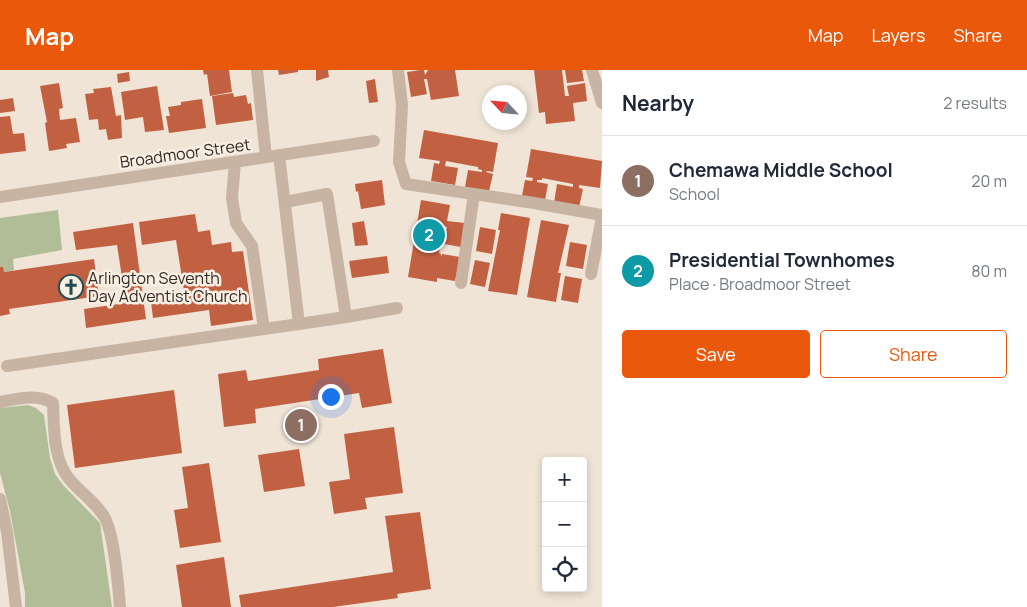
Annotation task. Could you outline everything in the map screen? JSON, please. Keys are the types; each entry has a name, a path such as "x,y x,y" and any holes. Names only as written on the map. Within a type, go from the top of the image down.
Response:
{"street":[{"path":"257,70 272,156 285,202 299,324"},
{"path":"398,70 402,105 399,162 406,184 602,216 591,274"},
{"path":"592,70 602,103"},
{"name":"Broadmoor Street","path":"0,196 374,141"},
{"path":"235,162 232,198 236,223 252,246 264,329"},
{"path":"285,202 327,194 346,317"},
{"path":"461,283 474,194"},
{"path":"7,366 397,308"},
{"path":"0,402 44,398 53,403 59,461 69,480 85,494 105,519 116,566 120,607"},
{"path":"0,499 7,532 16,607"}],"green space":[{"path":"58,210 62,250 13,259 14,270 4,272 0,267 0,218"},
{"path":"28,405 36,408 44,415 50,458 55,474 63,485 100,523 112,607 25,607 25,593 10,511 0,473 0,408"}],"building":[{"path":"203,70 229,70 232,92 210,96 207,74 204,75"},
{"path":"278,70 298,70 298,72 279,75"},
{"path":"316,70 328,70 329,77 316,81"},
{"path":"424,70 425,75 428,70 455,70 459,96 431,100 427,79 424,79 427,94 411,97 407,72"},
{"path":"534,70 562,70 565,96 569,96 567,86 585,83 587,101 573,103 575,121 546,124 545,112 539,113"},
{"path":"565,70 582,70 584,81 567,83"},
{"path":"129,72 130,81 118,83 117,74"},
{"path":"375,79 378,102 369,103 366,81"},
{"path":"59,83 63,108 59,109 60,120 76,118 80,142 66,144 67,148 49,151 45,123 47,122 40,86"},
{"path":"157,86 164,130 145,132 143,117 125,120 121,92"},
{"path":"111,87 116,116 121,115 122,138 108,140 106,129 99,130 98,119 89,120 85,94 94,93 93,89"},
{"path":"233,93 234,97 246,95 248,104 251,103 253,120 216,125 212,96"},
{"path":"13,98 15,111 0,113 0,100"},
{"path":"202,99 206,128 169,133 166,116 170,116 168,107 181,105 181,102"},
{"path":"10,116 13,134 24,133 26,151 0,154 0,117"},
{"path":"424,130 498,143 493,172 486,172 493,174 489,191 465,187 468,170 482,172 478,167 446,161 445,166 458,168 455,185 431,181 434,163 439,164 440,161 419,158"},
{"path":"531,149 602,161 600,188 579,185 579,188 583,189 579,207 554,203 557,184 573,187 573,184 542,178 542,180 537,180 537,182 548,184 545,200 522,196 525,180 532,181 533,178 526,177"},
{"path":"382,180 385,205 361,209 355,184"},
{"path":"421,200 450,205 447,221 465,223 461,247 444,244 447,227 444,226 439,253 441,257 442,254 460,257 455,281 437,278 437,282 408,277"},
{"path":"501,213 530,218 517,295 488,291 500,230 498,230"},
{"path":"195,214 198,232 210,230 212,245 231,242 232,252 243,251 253,320 211,326 209,310 153,318 150,295 184,291 176,240 142,245 139,222"},
{"path":"541,220 569,225 558,273 561,273 556,302 527,297"},
{"path":"364,221 368,245 355,246 352,223"},
{"path":"133,223 146,319 86,328 84,309 126,303 117,245 76,250 73,232"},
{"path":"480,227 496,230 492,254 476,251"},
{"path":"570,242 587,245 583,269 566,266"},
{"path":"387,256 389,273 352,278 349,261"},
{"path":"94,259 99,296 9,309 10,314 0,316 0,267 3,267 4,272"},
{"path":"475,260 490,263 485,287 470,284"},
{"path":"565,276 582,279 578,303 561,300"},
{"path":"383,349 392,403 362,408 359,393 255,409 256,423 224,427 218,374 246,370 248,381 319,370 318,359"},
{"path":"174,390 182,453 75,468 67,405"},
{"path":"394,427 403,493 365,498 367,509 334,514 329,482 350,479 344,434"},
{"path":"299,449 305,486 264,492 258,455"},
{"path":"209,463 221,542 180,548 174,510 188,508 182,467"},
{"path":"420,512 431,589 397,594 398,598 333,607 241,607 239,595 393,572 385,516"},
{"path":"224,557 231,607 182,607 176,565"}],"place":[{"name":"Presidential Townhomes","path":"429,235"},
{"name":"Arlington Seventh Day Adventist Church","path":"71,287"},
{"name":"Chemawa Middle School","path":"301,425"}]}
